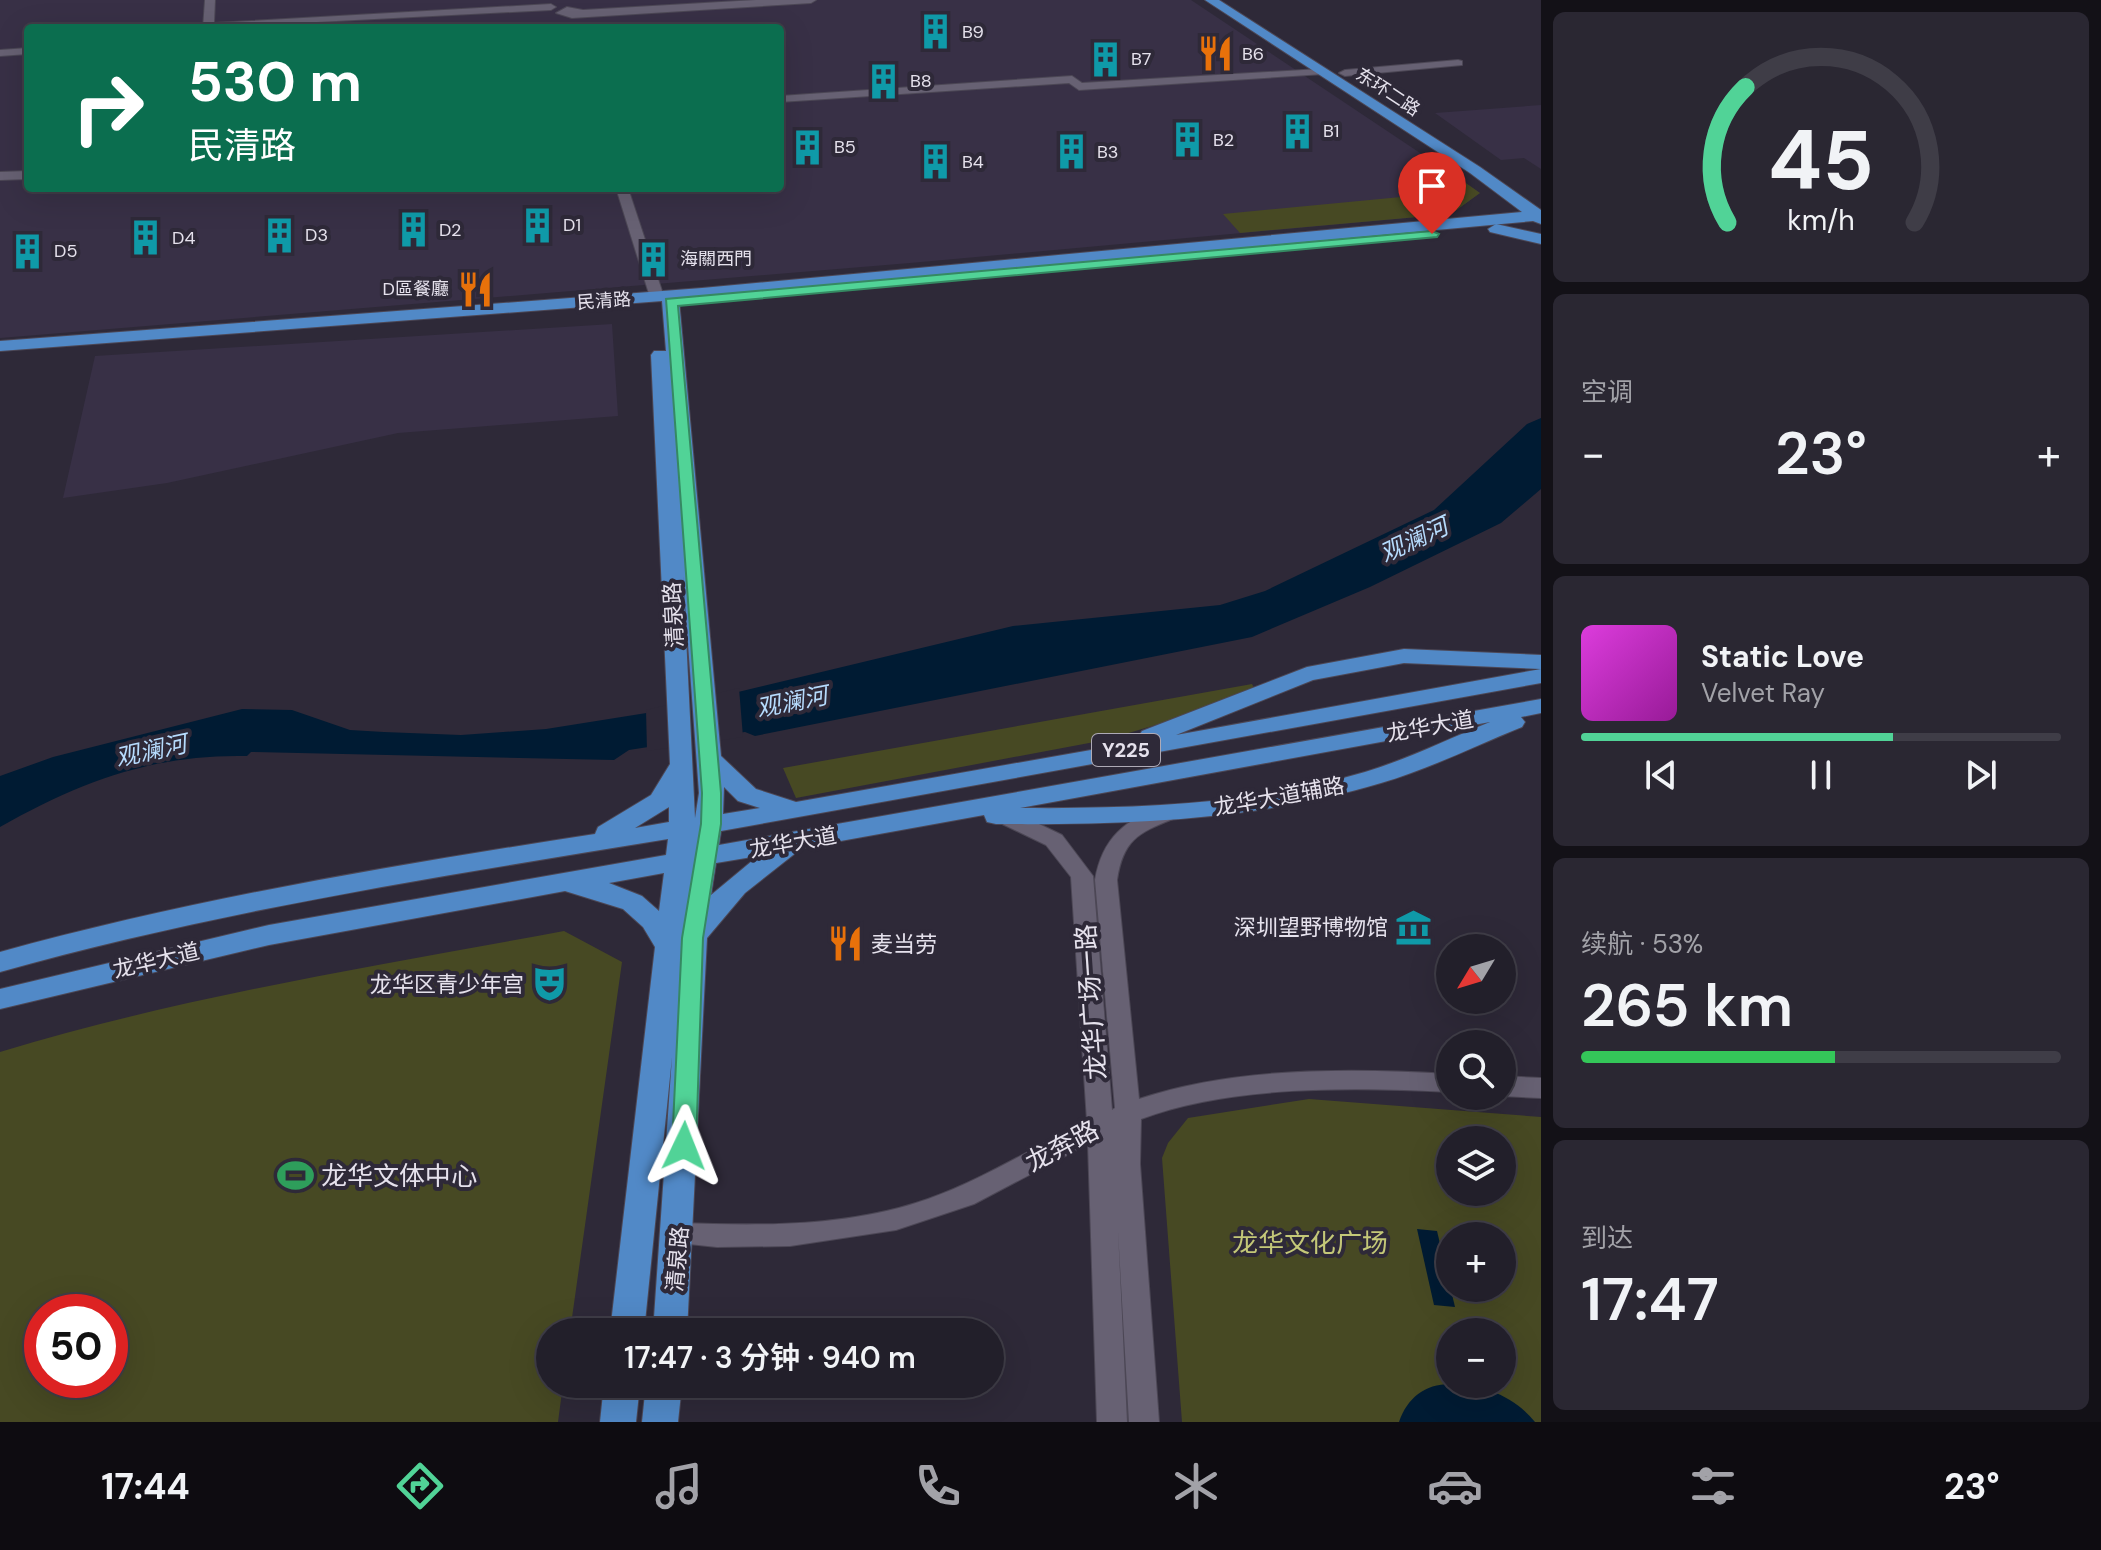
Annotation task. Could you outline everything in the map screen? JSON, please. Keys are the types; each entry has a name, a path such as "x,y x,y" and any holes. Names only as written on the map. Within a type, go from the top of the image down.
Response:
{"main road":[{"name":"东环二路","path":"1211,0 1320,72 1517,188"},
{"name":"东环二路","path":"1231,0 1517,188 1540,216"},
{"path":"1517,188 1488,224 1541,239"},
{"name":"民清路","path":"0,354 664,300 1488,224 1540,216"},
{"name":"民清路","path":"0,346 664,300"},
{"name":"清泉路","path":"629,1318 681,943 696,900 711,824 711,760 704,676 664,300"},
{"name":"清泉路","path":"664,300 676,680 682,764 682,828 676,863 681,943 680,1234 671,1318"},
{"path":"1108,753 1307,674 1404,656 1541,662"},
{"name":"龙华大道","path":"0,962 183,916 583,844 803,809 1541,676"},
{"name":"龙华大道","path":"0,999 269,935 1541,709"},
{"name":"龙华大道辅路","path":"939,815 1165,814 1199,811 1356,782 1399,769 1541,709"},
{"path":"711,760 747,795 772,805 803,809"},
{"path":"583,844 651,809 669,790 682,764"},
{"path":"550,885 581,886 633,900 681,943 744,877 802,840"},
{"path":"618,1422 621,1398"},
{"path":"660,1422 663,1398"}],"street":[{"path":"208,24 210,0"},
{"path":"388,24 768,0"},
{"path":"340,24 811,0"},
{"path":"254,24 551,7 255,24"},
{"path":"445,24 569,12"},
{"path":"0,48 24,46"},
{"path":"1345,73 1458,63"},
{"path":"784,99 1072,79 1079,87 1320,72"},
{"path":"0,176 24,175"},
{"name":"清泉路","path":"624,192 664,300"},
{"name":"清泉路","path":"634,192 664,300"},
{"name":"龙华广场一路","path":"1144,1422 1127,1164 1128,1114 1107,899 1109,860 1114,845 1126,833 1165,814"},
{"name":"龙华广场一路","path":"1004,816 1054,840 1071,857 1082,876 1100,1125 1112,1422"},
{"name":"龙奔路","path":"680,1234 826,1233 916,1216 967,1196 1100,1125 1178,1098 1298,1080 1377,1078 1436,1082"},
{"path":"1516,1087 1541,1088"}],"shaded area":[{"path":"0,0 1191,0 1480,193 1451,214 910,263 0,338"},
{"path":"1541,105 1541,169 1524,158 1501,160 1435,113"},
{"path":"612,324 618,416 398,433 167,483 63,498 95,356"}],"green space":[{"path":"1456,176 1480,193 1451,214 1240,233 1223,214 1422,195 1430,192 1423,184"},
{"path":"1252,684 1254,688 1169,721 1105,740 796,798 783,768"},
{"name":"龙华文体中心","path":"564,931 622,962 572,1318 536,1318 536,1398 561,1398 558,1422 0,1422 0,1052 139,1014 351,970"},
{"name":"龙华文化广场","path":"1309,1099 1541,1117 1541,1422 1182,1422 1162,1158 1168,1143 1188,1118"}],"water":[{"name":"观澜河","path":"1541,418 1541,489 1501,523 1370,587 1252,637 755,736 745,732 629,750 614,760 251,752 247,756 180,760 89,784 0,827 0,776 53,757 242,709 292,710 350,730 461,735 546,729 659,711 1013,626 1220,605 1265,591 1434,510 1527,424"},
{"path":"1417,1229 1436,1231 1436,1302 1454,1302 1455,1307 1434,1305"},
{"path":"1436,1386 1436,1398 1505,1398 1535,1422 1399,1422 1412,1399"}],"pier":[{"path":"739,688 743,737 647,751 646,710"}],"place":[{"name":"B9","path":"936,32"},
{"name":"B6","path":"1216,54"},
{"name":"B7","path":"1105,59"},
{"name":"B8","path":"884,81"},
{"name":"B1","path":"1297,131"},
{"name":"B2","path":"1187,140"},
{"name":"B5","path":"808,147"},
{"name":"B3","path":"1071,152"},
{"name":"B4","path":"936,162"},
{"name":"D1","path":"537,225"},
{"name":"D2","path":"413,230"},
{"name":"D3","path":"279,235"},
{"name":"D4","path":"146,238"},
{"name":"D5","path":"28,251"},
{"name":"海關西門","path":"654,259"},
{"name":"D區餐廳","path":"475,289"},
{"name":"深圳望野博物馆","path":"1414,927"},
{"name":"麦当劳","path":"845,944"},
{"name":"龙华区青少年宫","path":"550,984"},
{"name":"龙华文体中心","path":"295,1176"}],"route":[{"path":"684,1146 696,900 706,858 712,793 671,302 1432,234"}]}
